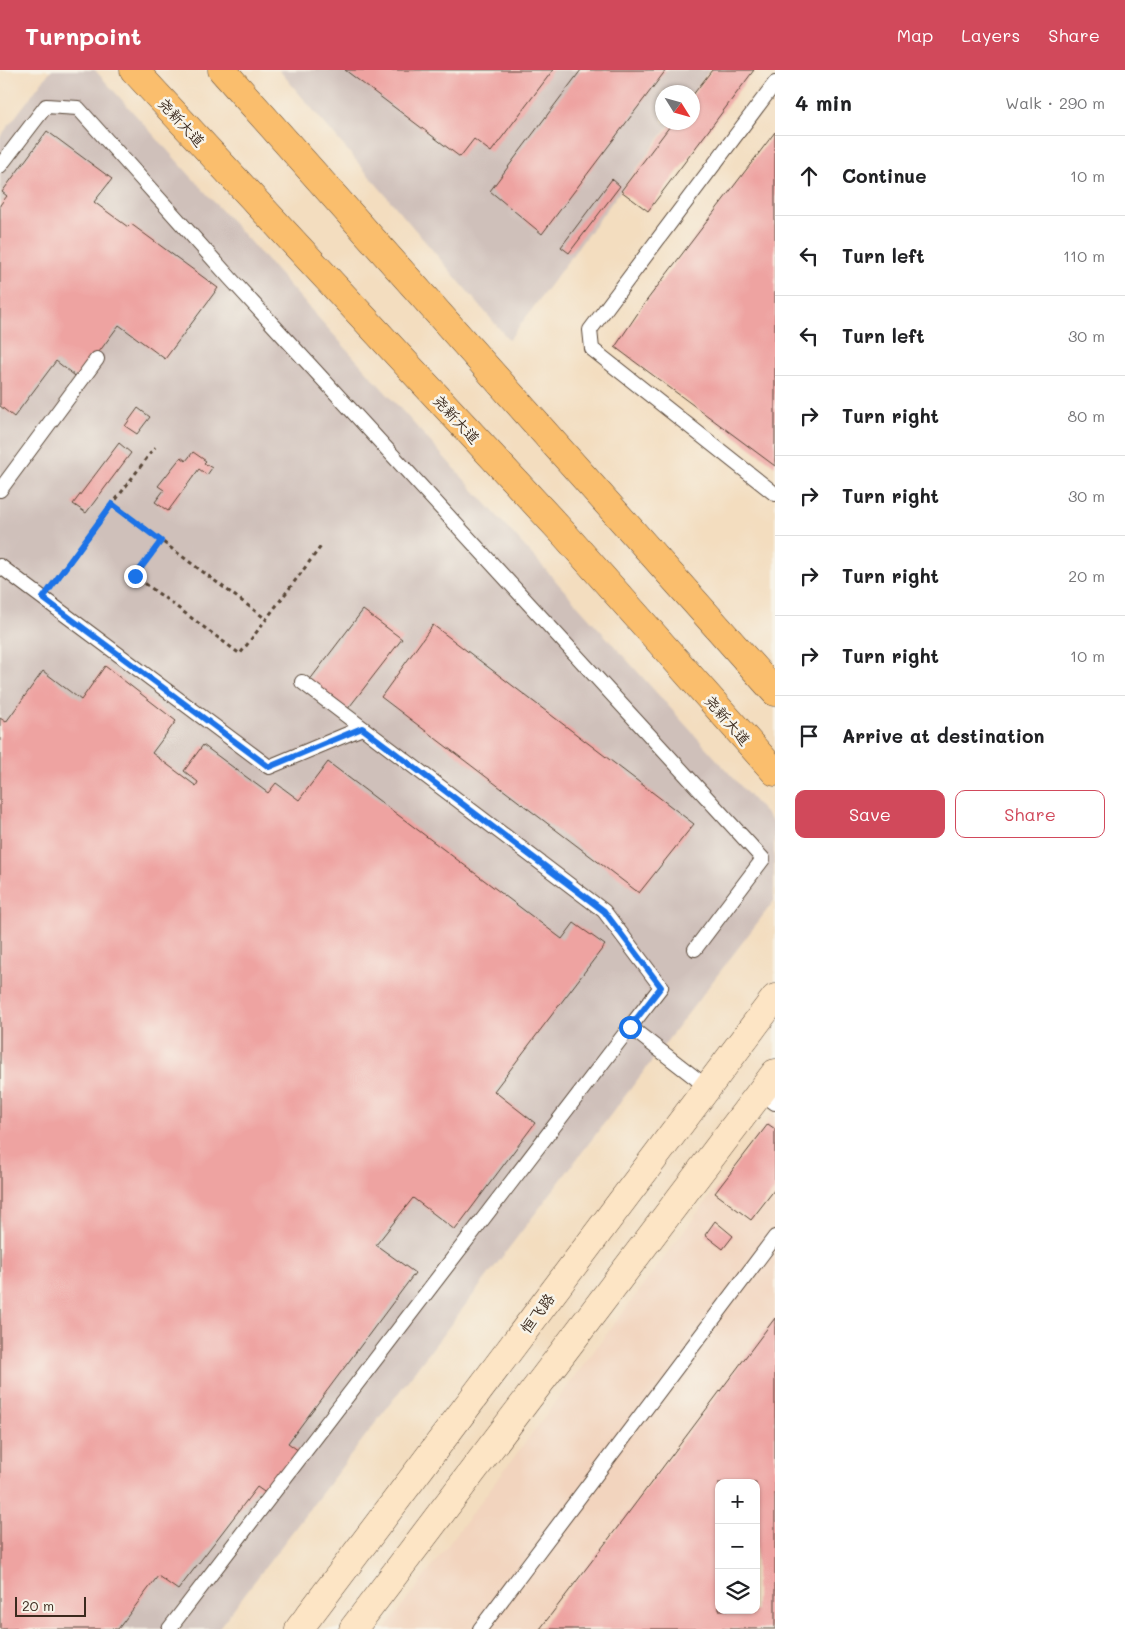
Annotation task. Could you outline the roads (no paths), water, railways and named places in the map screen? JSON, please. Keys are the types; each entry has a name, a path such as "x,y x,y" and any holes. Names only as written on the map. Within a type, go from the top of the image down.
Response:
{"main road":[{"name":"尧新大道","path":"134,70 564,534 775,772"},
{"path":"222,70 775,692"},
{"name":"恒飞路","path":"299,1629 775,998"},
{"path":"354,1629 770,1090"}],"lane":[{"path":"775,83 590,330 592,349 775,494"},
{"path":"0,166 46,106 78,108 257,308 763,859 695,949"},
{"path":"0,490 97,359"},
{"path":"0,566 269,767 362,728"},
{"path":"169,1629 661,987 604,911 302,682"},
{"path":"630,1027 708,1087"},
{"path":"480,1629 775,1237"}]}
